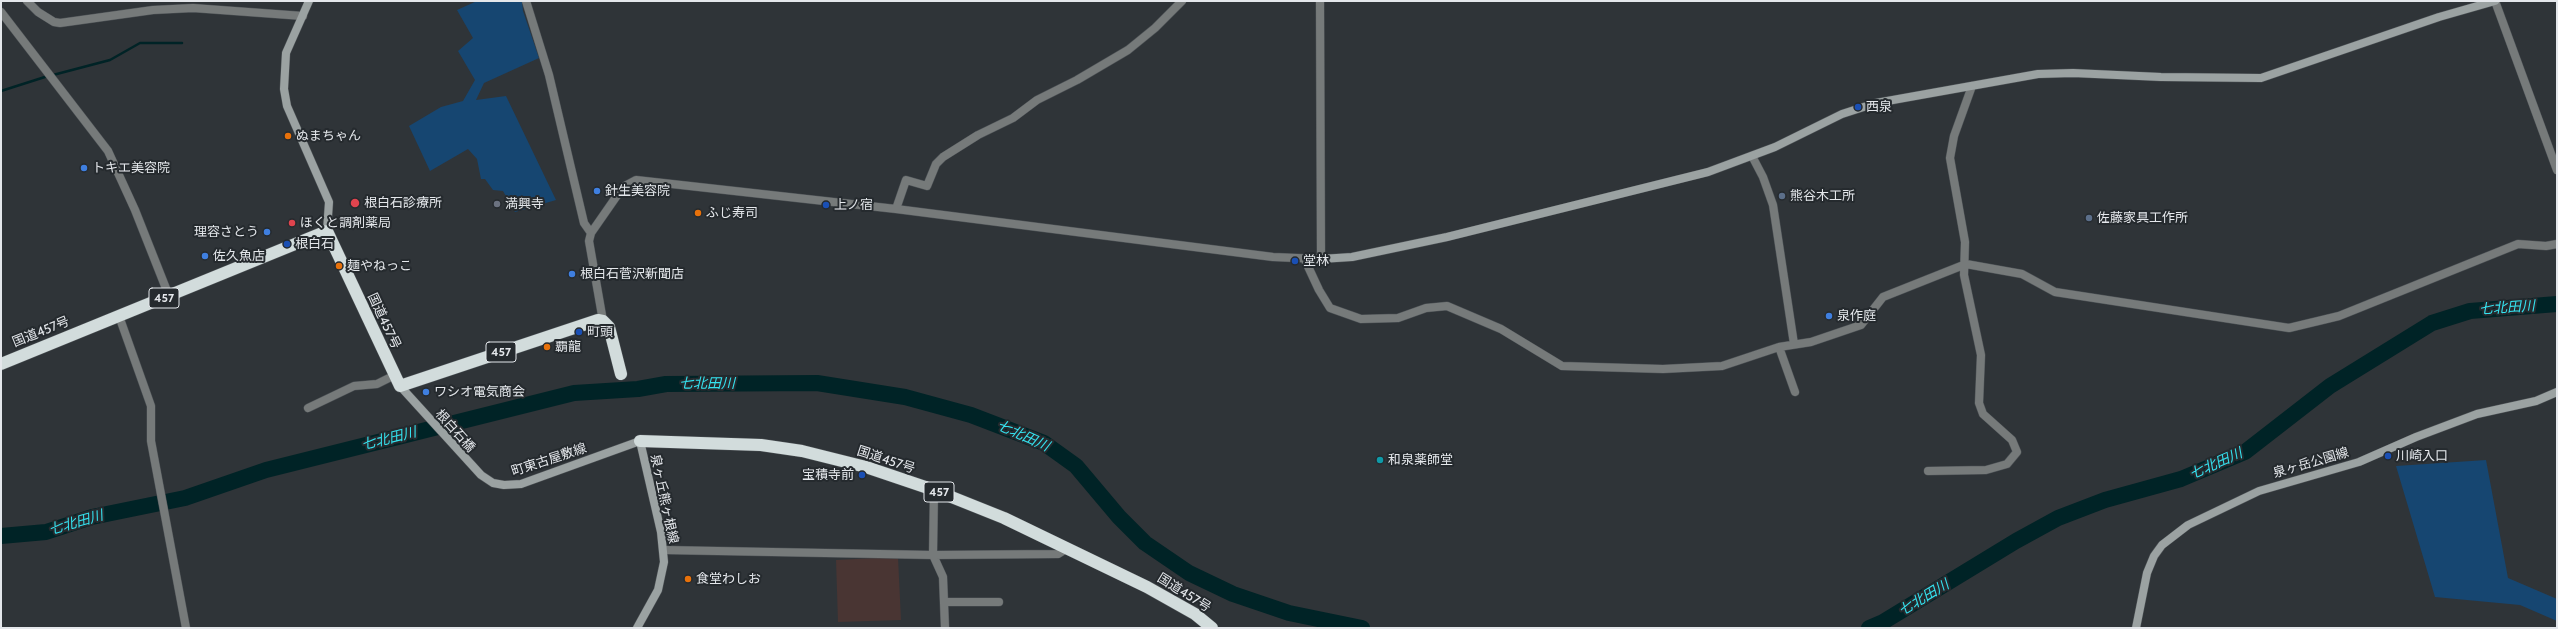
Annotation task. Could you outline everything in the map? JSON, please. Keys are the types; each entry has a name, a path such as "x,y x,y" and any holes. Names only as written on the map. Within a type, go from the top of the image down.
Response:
{"highway":[{"name":"国道457号","path":"1,364 327,231 393,376 400,386"},
{"name":"457","path":"400,386 598,320 603,321"},
{"path":"603,321 613,337 621,374"},
{"name":"国道457号","path":"640,442 761,445 802,451 866,467 934,490 1004,518 1147,587 1195,614 1212,628"}],"street":[{"path":"27,1 38,12 54,22 60,23 153,10 193,8 303,16"},
{"path":"309,1 286,53 284,89 287,106 329,202 327,231"},
{"path":"526,1 549,75 584,223 591,233"},
{"path":"896,209 906,180 927,186 936,164 943,156 978,135 1013,118 1037,100 1077,80 1128,50 1155,28 1182,1"},
{"path":"1320,1 1321,259"},
{"path":"603,321 589,241 591,233 623,187 636,180 896,209 1062,232 1305,260 1352,257 1447,237 1674,181 1752,156 1819,123 1864,106 2038,74 2074,73 2161,78 2261,78 2439,17 2495,1 2557,170"},
{"path":"1,12 108,151 135,210 169,296"},
{"path":"1928,471 1986,470 2006,464 2017,452 2012,440 1983,414 1980,407 1981,355 1964,275 1966,264 1965,242 1950,158 1954,136 1972,86"},
{"path":"1752,156 1764,177 1773,205 1794,344"},
{"path":"1305,260 1319,290 1330,308 1361,318 1398,318 1426,308 1447,306 1500,329 1562,366 1663,369 1722,366 1779,347 1811,342 1861,325 1883,297 1966,264 2022,274 2055,292 2288,328 2338,316 2518,244 2546,246 2557,244"},
{"path":"119,316 151,406 151,441 160,481 172,557 186,628"},
{"path":"1779,347 1795,392"},
{"path":"308,408 354,386 377,384 393,376"},
{"name":"根白石橋","path":"400,386 470,464"},
{"name":"泉ヶ岳公園線","path":"2136,628 2147,573 2154,556 2162,545 2188,525 2259,491 2359,462 2416,437 2477,414 2536,401 2557,392"},
{"name":"町東古屋敷線","path":"470,464 487,480 513,485 640,442"},
{"name":"泉ヶ丘熊ヶ根線","path":"637,628 658,590 663,570 664,550 640,442"},
{"path":"934,490 933,555 943,577 945,628"},
{"path":"664,550 933,555 1058,554 1066,549"},
{"path":"944,602 999,602"}],"shaded area":[{"path":"477,1 522,1 523,11 539,58 484,83 476,100 506,96 556,200 515,212 503,191 493,190 485,179 481,179 477,159 468,149 430,171 409,126 441,107 463,101 475,80 458,51 473,38 457,10"},
{"path":"2486,460 2508,578 2557,599 2557,621 2520,605 2435,597 2396,466"},
{"path":"898,557 901,620 838,622 836,560"}],"waterway":[{"path":"53,75 110,60 140,43 182,43"},
{"path":"1,91 48,76"},
{"name":"七北田川","path":"1869,628 1883,622 2016,541 2058,518 2105,500 2181,479 2245,452 2330,386 2432,323 2470,311 2557,304"},
{"name":"七北田川","path":"1,536 46,532 92,517 185,498 266,470 574,393 638,389 666,384 817,383 905,397 971,415 1044,443 1076,466 1119,517 1145,543 1189,573 1233,594 1289,613 1362,628"}],"place":[{"name":"西泉","path":"1858,107"},
{"name":"ぬまちゃん","path":"288,136"},
{"name":"トキエ美容院","path":"84,168"},
{"name":"針生美容院","path":"597,191"},
{"name":"熊谷木工所","path":"1782,196"},
{"name":"根白石診療所","path":"355,203"},
{"name":"満興寺","path":"497,204"},
{"name":"上ノ宿","path":"826,205"},
{"name":"ふじ寿司","path":"698,213"},
{"name":"佐藤家具工作所","path":"2089,218"},
{"name":"ほくと調剤薬局","path":"292,223"},
{"name":"理容さとう","path":"267,232"},
{"name":"根白石","path":"287,244"},
{"name":"佐久魚店","path":"205,256"},
{"name":"堂林","path":"1295,261"},
{"name":"麺やねっこ","path":"339,266"},
{"name":"根白石菅沢新聞店","path":"572,274"},
{"name":"泉作庭","path":"1829,316"},
{"name":"町頭","path":"579,332"},
{"name":"覇龍","path":"547,347"},
{"name":"ワシオ電気商会","path":"426,392"},
{"name":"川崎入口","path":"2388,456"},
{"name":"和泉薬師堂","path":"1380,460"},
{"name":"宝積寺前","path":"862,475"},
{"name":"食堂わしお","path":"688,579"}]}
